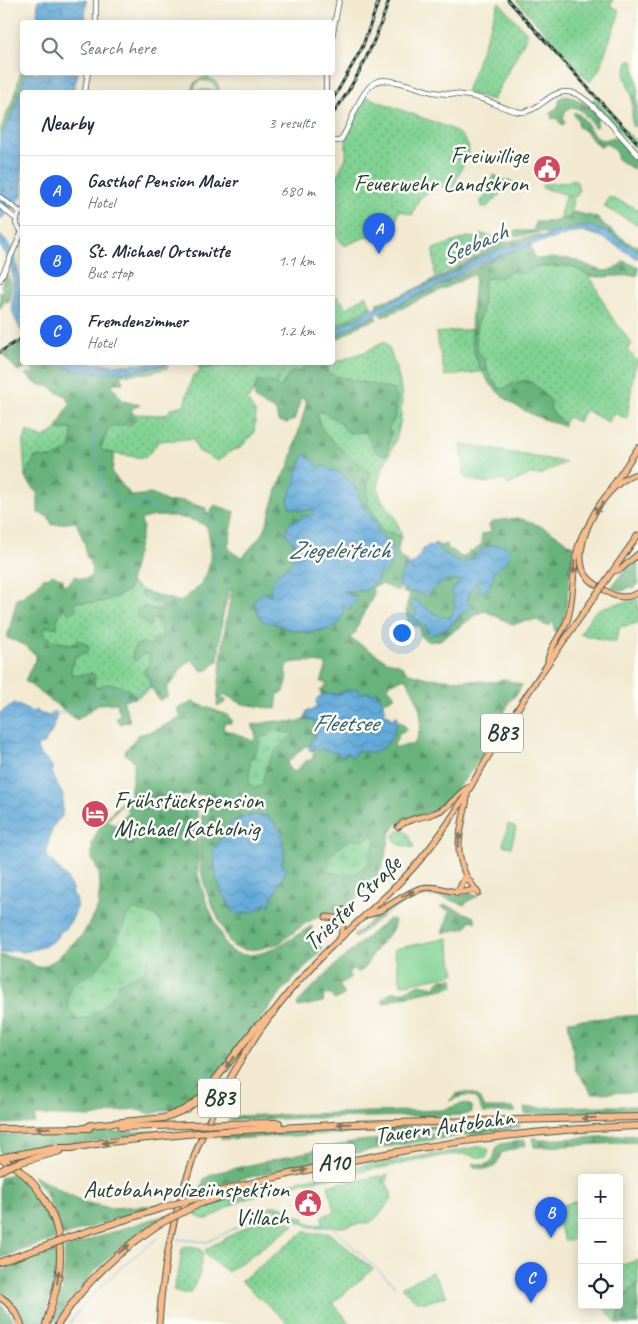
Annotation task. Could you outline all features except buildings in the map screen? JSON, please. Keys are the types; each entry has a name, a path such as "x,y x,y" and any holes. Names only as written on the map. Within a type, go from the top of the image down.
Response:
{"highway":[{"path":"86,1128 91,1125 164,1118 186,1109 202,1097 256,1027 273,1013"},
{"name":"Tauern Autobahn","path":"226,1128 285,1123 295,1126 638,1117"},
{"path":"0,1129 190,1125 226,1128"},
{"name":"Tauern Autobahn","path":"199,1200 241,1190 253,1182 350,1159 416,1147 527,1133 638,1126"},
{"path":"0,1158 52,1148 71,1148 226,1128"},
{"path":"0,1171 17,1163 71,1148"},
{"path":"0,1158 19,1170 31,1181 46,1202 55,1223 60,1252 59,1272 46,1324"},
{"path":"0,1262 162,1208 199,1200"},
{"path":"58,1324 86,1286 121,1251 159,1224 199,1200"},
{"path":"0,1297 14,1310 21,1324"}],"main road":[{"path":"548,663 548,657 568,619 576,554 581,536 638,448"},
{"path":"608,494 630,476 638,474"},
{"path":"590,522 581,553 582,566 586,576 615,596 628,596 638,592"},
{"name":"Triester Straße","path":"160,1324 165,1268 172,1229 191,1163 211,1115 242,1057 273,1013 306,972 341,937 390,893 416,865 451,821 506,727 548,663 638,535"},
{"path":"613,571 621,569 638,554"},
{"path":"398,827 404,822 428,816 443,809 454,801 464,789 472,786"},
{"path":"365,916 373,914 420,888 437,888 457,893 475,891 466,876 458,852 468,793"},
{"path":"457,893 466,876"},
{"path":"341,937 344,910"},
{"path":"326,917 337,918 342,923"}],"street":[{"path":"96,0 96,20"},
{"path":"335,21 339,0"},
{"path":"85,90 88,75"},
{"path":"326,75 326,90"},
{"path":"335,141 340,141 345,135 352,115 370,87 381,80 399,82 433,92 469,95 519,112 529,111 557,94 578,94 593,107 638,155"},
{"path":"0,197 20,211 15,217"},
{"path":"0,206 15,217 17,227 20,230"},
{"path":"0,280 20,236"}],"green space":[{"path":"516,0 613,0 610,6 618,9 619,14 599,70 590,82 572,64 573,62"},
{"path":"499,2 528,34 493,100 466,92"},
{"path":"629,60 633,60 638,88 637,96 632,96 624,74"},
{"path":"20,73 20,75 25,75 13,114 0,138 0,130 16,92"},
{"path":"204,77 211,78 217,84 219,90 212,82 201,80 196,84 194,90 192,90 194,83"},
{"path":"564,96 573,98 588,106 595,113 598,125 595,128 583,112 574,108 566,111 564,114 565,123 562,125 556,118 552,119 550,112 558,107 560,98"},
{"path":"632,96 637,96 638,119 636,127 632,126"},
{"path":"367,97 450,128 462,136 468,145 469,153 457,178 454,192 438,185 419,199 412,215 399,210 394,231 369,236 344,246 335,233 335,180 346,157 346,141 353,122"},
{"path":"595,98 638,144 638,151 591,102"},
{"path":"574,112 585,120 598,138 605,140 614,137 622,143 637,159 633,169 617,159 617,155 612,147 606,144 601,147 578,127 578,120"},
{"path":"493,175 505,181 513,182 487,207 481,207 481,201 487,194"},
{"path":"572,179 577,182 579,191 576,197 542,188 543,184 568,182"},
{"path":"565,196 573,198 571,217 559,219"},
{"path":"609,197 638,209 638,225 604,207"},
{"path":"573,212 596,217 629,243 638,246 638,251 607,232 589,226 549,234 542,232 515,237 515,231 534,231 535,222 552,222 571,216"},
{"path":"481,234 506,240 435,276 433,249 468,237 479,238"},
{"path":"539,235 543,237 496,251 441,279 378,307 376,303 400,296 498,245"},
{"path":"530,245 535,258 539,259 570,259 604,271 617,267 624,261 638,267 638,275 600,277 590,276 570,266 535,267 528,272 520,274 513,271 500,277 484,279 482,314 477,322 476,340 478,352 484,358 488,372 500,389 520,381 534,385 550,400 551,411 564,423 564,426 531,414 503,397 483,373 476,358 472,340 475,274 385,316 382,317 380,313 495,259"},
{"path":"570,266 590,276 609,313 632,344 627,350 638,361 634,370 627,419 614,413 608,422 585,410 578,422 568,417 564,423 550,411 530,381 518,382 500,389 488,372 484,358 478,352 476,340 477,322 482,314 484,279 500,277 513,271 528,272 535,267"},
{"path":"6,272 10,279 10,295 8,303 6,299 0,309 0,292 4,292 1,286"},
{"path":"366,295 371,306 335,326 335,297 337,296 347,308"},
{"path":"371,306 373,309 335,330 335,326"},
{"path":"375,315 377,319 361,325 335,341 337,334"},
{"path":"472,329 472,341 481,372 445,376 436,333"},
{"path":"384,342 386,344 398,376 402,397 399,430 378,482 378,491 381,499 397,521 402,538 400,539 398,535 382,531 368,505 367,483 371,474 329,438 318,421 317,413 321,411 341,424 349,433 366,432 372,445 387,454 391,432 388,428 395,417 397,408 327,373 327,365 335,365 335,362 367,351"},
{"path":"20,343 20,365 60,365 78,370 119,371 123,383 114,383 112,386 123,401 140,405 131,409 136,418 132,424 113,426 106,435 101,448 114,454 112,473 132,496 151,494 168,502 183,501 206,508 206,514 215,505 235,512 228,547 235,554 243,557 264,532 279,484 289,466 306,405 306,400 301,398 294,420 286,423 278,421 276,411 256,399 254,395 257,382 269,381 280,388 291,372 303,371 303,365 327,365 327,373 329,374 395,390 396,410 394,419 388,428 391,432 387,454 376,451 366,432 349,433 334,418 321,411 317,413 318,421 330,438 371,474 367,484 368,505 382,531 398,535 399,555 408,563 398,583 401,588 398,591 382,584 372,587 374,595 358,624 356,632 350,638 387,661 399,664 409,673 427,678 495,682 504,679 522,685 509,702 495,734 475,766 447,802 429,812 398,823 391,832 383,865 378,876 362,895 333,913 321,915 303,925 280,943 259,949 245,950 234,947 230,943 208,895 201,869 200,836 206,794 160,798 131,797 134,761 125,754 125,751 138,735 156,730 181,717 177,709 193,702 227,715 232,720 231,723 226,723 223,726 224,730 252,741 256,736 252,725 275,721 295,722 305,719 314,720 315,731 311,747 305,746 287,763 290,770 294,772 307,760 311,761 314,753 313,747 342,753 359,750 373,753 386,746 394,726 398,722 403,723 407,729 399,734 394,745 397,748 414,744 418,735 421,718 414,694 406,678 391,683 388,687 396,696 389,700 383,701 370,692 361,694 347,690 337,694 321,694 320,691 328,684 321,682 326,664 301,662 289,664 285,672 288,677 284,692 278,694 276,709 243,704 223,694 222,696 226,702 219,706 217,705 232,590 229,590 222,620 218,661 208,670 202,671 192,660 187,663 167,687 167,697 159,700 150,686 149,678 144,674 145,668 149,667 149,654 144,654 135,661 132,656 135,646 143,642 150,646 153,645 151,640 162,636 162,631 156,620 151,619 150,626 148,626 143,619 139,619 136,616 137,611 144,606 161,611 163,604 145,599 140,595 143,591 181,602 204,580 210,558 210,542 207,527 185,518 165,516 141,520 143,528 128,591 99,602 79,601 74,605 76,610 69,614 66,610 62,609 57,621 57,628 46,626 43,633 54,641 71,645 78,640 88,645 89,649 86,653 75,656 70,673 73,675 95,675 93,682 95,688 105,684 115,684 131,692 136,698 123,700 130,721 120,724 116,718 120,715 117,703 99,704 77,720 25,681 36,660 36,654 25,645 7,638 17,599 36,587 43,578 50,577 52,574 63,579 63,585 68,584 76,576 84,579 89,577 92,571 86,556 85,544 76,522 52,525 49,517 38,513 38,495 25,477 35,457 53,458 70,450 72,429 57,429 71,403 67,400 67,396 56,392 51,387 37,384 26,375 27,373 32,374 34,372 32,368 28,367 18,371 3,355","holes":["308,458 317,467 341,473 355,489 361,505 376,525 377,533 392,546 383,571 367,590 345,591 345,593 351,596 354,594 351,606 342,601 344,614 339,624 321,631 293,631 276,625 258,615 254,601 263,592 270,596 275,576 291,563 298,547 285,532 289,525 313,516 314,510 299,510 290,507 288,500 297,481 296,475 302,459","245,816 267,816 281,830 284,859 281,865 287,868 281,881 278,881 276,893 273,895 269,905 267,902 263,908 241,914 231,909 227,898 220,892 221,887 217,882 213,852 228,825"]},
{"path":"161,365 166,365 168,368 147,373 120,375 119,371 144,369"},
{"path":"197,365 255,365 227,366 200,369"},
{"path":"281,365 282,367 274,386 257,382 247,400 256,414 254,433 240,448 231,451 218,461 198,451 193,439 157,441 157,444 145,458 114,454 102,450 101,448 110,428 117,425 132,424 135,418 133,414 165,415 172,408 184,405 193,375 199,373 200,369"},
{"path":"286,365 303,365 303,371 291,372 280,388 275,386"},
{"path":"57,429 72,429 70,450 53,458 35,457 25,477 23,444 27,431 44,438"},
{"path":"461,444 566,462 540,475 531,474 508,485 503,480 483,483 465,478"},
{"path":"517,518 547,529 574,547 565,611 560,632 556,633 554,621 549,626 537,620 514,625 485,611 440,640 429,642 421,637 420,626 409,626 406,610 410,594 402,592 404,588 422,593 428,592 444,582 459,580 460,583 455,586 453,609 450,618 436,615 414,599 417,613 413,618 423,624 427,634 448,628 462,613 470,608 468,600 478,579 483,581 485,590 488,585 483,549 471,560 463,563 443,553 434,543 441,546 446,544 448,550 452,550 461,557 464,557 482,543 482,534 491,532 489,525 494,521"},
{"path":"638,558 638,585 623,591 611,588 624,570"},
{"path":"130,583 143,591 141,595 145,599 163,603 161,611 143,618 146,623 149,623 151,619 156,619 162,631 162,636 155,638 153,645 135,646 132,656 136,659 144,654 149,654 151,688 136,698 133,693 123,688 112,686 94,688 95,679 91,673 77,676 70,673 75,656 88,645 81,641 61,643 43,633 46,626 54,627 62,609 66,610 79,601 93,603 110,599 128,591"},
{"path":"638,599 638,623 620,627 615,643 580,634 596,611 606,606"},
{"path":"273,731 295,734 276,750 266,769 262,785 255,788 249,783 250,763 259,746 261,737 268,736"},
{"path":"197,800 198,875 206,901 226,946 236,953 258,954 282,944 313,925 310,934 323,949 283,990 211,1082 186,1104 151,1114 134,1109 90,1117 35,1115 35,1123 0,1124 0,955 28,961 37,967 45,966 55,960 83,934 98,907 99,873 92,859 92,843 100,826 122,801 146,803","holes":["121,805 129,811 115,825 107,821"]},
{"path":"508,824 516,828 511,847 503,845"},
{"path":"398,830 407,833 411,838 414,848 400,845 395,841 393,836"},
{"path":"375,833 375,841 368,863 358,872 345,876 328,871 329,858 340,846 353,840 364,840"},
{"path":"429,890 459,896 472,894 478,896 468,901 465,905 439,897 416,898 383,916 355,938 353,936 398,902"},
{"path":"446,905 474,917 476,922 470,920 466,928 442,933 450,911 440,907"},
{"path":"135,910 153,915 158,919 164,930 165,947 151,954 143,972 119,983 117,989 104,1006 92,1015 79,1021 69,1010 68,996 71,987 99,967 125,927 127,915"},
{"path":"389,919 395,920 393,929 374,952 364,969 359,972 352,969 349,972 350,979 339,984 344,995 334,1000 331,994 324,995 323,1002 298,1007 297,1004 330,970"},
{"path":"448,938 455,974 401,985 394,949"},
{"path":"453,978 454,986 395,999 384,1004 382,1000 391,992 401,992 420,984 435,987 441,979"},
{"path":"638,1015 638,1092 592,1093 576,1071 568,1021"},
{"path":"464,1092 478,1096 485,1108 514,1108 516,1112 484,1113 479,1103 469,1096 449,1101 456,1094"},
{"path":"465,1103 472,1106 472,1112 463,1115 228,1120 231,1116 442,1110"},
{"path":"638,1106 638,1113 573,1112 525,1114 524,1108"},
{"path":"520,1125 520,1127 385,1147 209,1187 200,1192 204,1179 214,1173 356,1141 400,1138 442,1132 441,1128 225,1139 221,1138 221,1136 384,1127"},
{"path":"159,1132 3,1154 0,1152 0,1135"},
{"path":"638,1135 638,1142 544,1147 534,1147 532,1138 536,1137 539,1140"},
{"path":"525,1140 526,1145 501,1153 497,1163 492,1168 473,1167 473,1163 484,1165 493,1161 496,1149 500,1144"},
{"path":"483,1146 489,1150 487,1157 482,1158 465,1154 448,1155 296,1184 261,1193 234,1204 208,1219 203,1219 196,1215 195,1212 213,1204 265,1189 371,1163 376,1164"},
{"path":"16,1172 36,1192 50,1217 55,1239 0,1258 0,1178"},
{"path":"388,1174 386,1182 392,1199 371,1222 342,1227 310,1227 273,1209 249,1222 249,1216 274,1205 284,1207 290,1214 303,1218 307,1222 317,1225 323,1223 322,1216 334,1212 328,1185 381,1176 383,1182 383,1176"},
{"path":"33,1176 84,1202 110,1208 158,1205 63,1236 51,1204"},
{"path":"578,1201 578,1239 565,1241 551,1208"},
{"path":"274,1213 294,1225 228,1272 205,1254 206,1249"},
{"path":"166,1215 119,1248 89,1277 55,1322 52,1319 63,1288 65,1249"},
{"path":"305,1231 329,1233 373,1269 333,1303 350,1324 289,1324 241,1281"},
{"path":"185,1246 200,1249 203,1253 199,1276 190,1293 173,1290 179,1270 182,1249"},
{"path":"57,1251 56,1271 43,1324 24,1324 17,1308 0,1294 0,1271"},
{"path":"638,1260 638,1283 623,1297 623,1265"},
{"path":"432,1272 447,1296 422,1302 413,1298 402,1287"},
{"path":"638,1283 638,1324 618,1324 620,1309 623,1309 623,1297"},
{"path":"0,1304 10,1314 15,1324 0,1324"},
{"path":"605,1309 620,1309 617,1324"}],"water":[{"path":"38,0 86,0 85,20 37,20"},
{"path":"25,75 77,75 74,90 21,90"},
{"path":"20,92 20,198 0,220 0,138 13,114"},
{"name":"Seebach","path":"589,226 607,232 638,251 638,259 598,236 580,232 571,233 511,251 474,266 438,286 362,321 335,336 335,330 371,310 441,279 482,256 568,229"},
{"path":"0,235 9,245 17,264 20,288 20,328 12,310 12,273 5,252 0,246"},
{"path":"59,365 163,365 112,373 97,373"},
{"name":"Ziegeleiteich","path":"304,455 309,456 308,458 315,461 317,467 326,466 331,471 334,470 346,477 358,491 362,506 375,522 377,533 387,541 394,554 393,560 386,572 383,571 378,575 378,579 369,588 363,591 345,591 345,593 351,596 357,595 357,598 350,610 345,608 342,602 344,614 339,624 330,629 310,632 287,629 278,624 262,621 254,601 263,592 270,596 272,593 271,584 293,559 298,547 285,532 289,524 303,516 313,515 314,510 299,510 289,507 288,500 297,481 296,475"},
{"path":"434,545 451,559 463,563 490,546 500,545 510,550 507,561 493,572 491,584 487,588 482,592 477,589 483,580 479,579 475,584 467,601 471,604 470,608 463,612 446,629 429,636 424,624 415,621 413,618 417,613 411,606 414,599 436,614 450,618 455,609 453,595 450,592 460,583 459,580 449,580 425,596 415,591 411,592 401,588 398,583 406,567 416,562 422,550"},
{"name":"Fleetsee","path":"358,689 361,694 367,692 377,693 383,701 385,715 388,714 392,720 397,716 398,722 387,744 373,753 358,750 352,758 349,753 346,753 345,757 336,752 326,751 321,748 318,750 313,747 312,751 309,750 312,738 315,738 314,727 316,725 314,720 305,719 307,711 311,711 317,705 316,701 323,695 338,694"},
{"path":"14,703 32,712 37,710 39,713 50,716 54,711 57,714 52,731 44,744 38,745 37,749 41,757 45,758 52,766 53,778 63,795 62,817 58,819 53,828 47,856 67,878 77,903 68,925 50,943 28,951 15,950 0,953 0,713"},
{"path":"254,815 267,816 283,832 281,834 285,853 281,865 287,868 281,881 278,881 277,886 279,887 273,895 269,906 267,902 258,911 237,914 231,909 227,898 220,892 221,887 217,882 213,852 231,823 237,819"}],"waterway":[{"path":"81,369 84,375"},
{"path":"57,714 86,705 88,700 98,695 104,689 122,689 123,696 127,698 149,687 158,671 179,621 196,612 210,601 219,558 217,553 218,533 214,520 206,516 190,513 165,513 150,504 144,503 123,506 112,493 101,489 100,486 103,481 100,477 103,470 102,465 97,460 93,442 95,441 93,432 96,428 97,417 101,413 94,405 89,381"},
{"path":"178,1239 207,1242 268,1212 280,1213 310,1227 332,1227 395,1286"},
{"path":"69,1324 89,1299 110,1278 158,1238"}],"ferry route":[{"path":"61,0 63,15 62,20"},
{"path":"45,90 49,75"},
{"path":"0,190 20,188"}],"railway":[{"path":"335,96 362,48 379,0"},
{"path":"335,111 365,60 389,0"},
{"path":"508,0 638,143"},
{"path":"0,352 20,339"}],"place":[{"name":"Freiwillige Feuerwehr Landskron","path":"547,169"},
{"name":"Gasthof Pension Maier","path":"379,254"},
{"name":"Frühstückspension Michael Katholnig","path":"95,814"},
{"name":"Autobahnpolizeiinspektion Villach","path":"308,1203"},
{"name":"St. Michael Ortsmitte","path":"551,1238"},
{"name":"Fremdenzimmer","path":"531,1303"}]}
